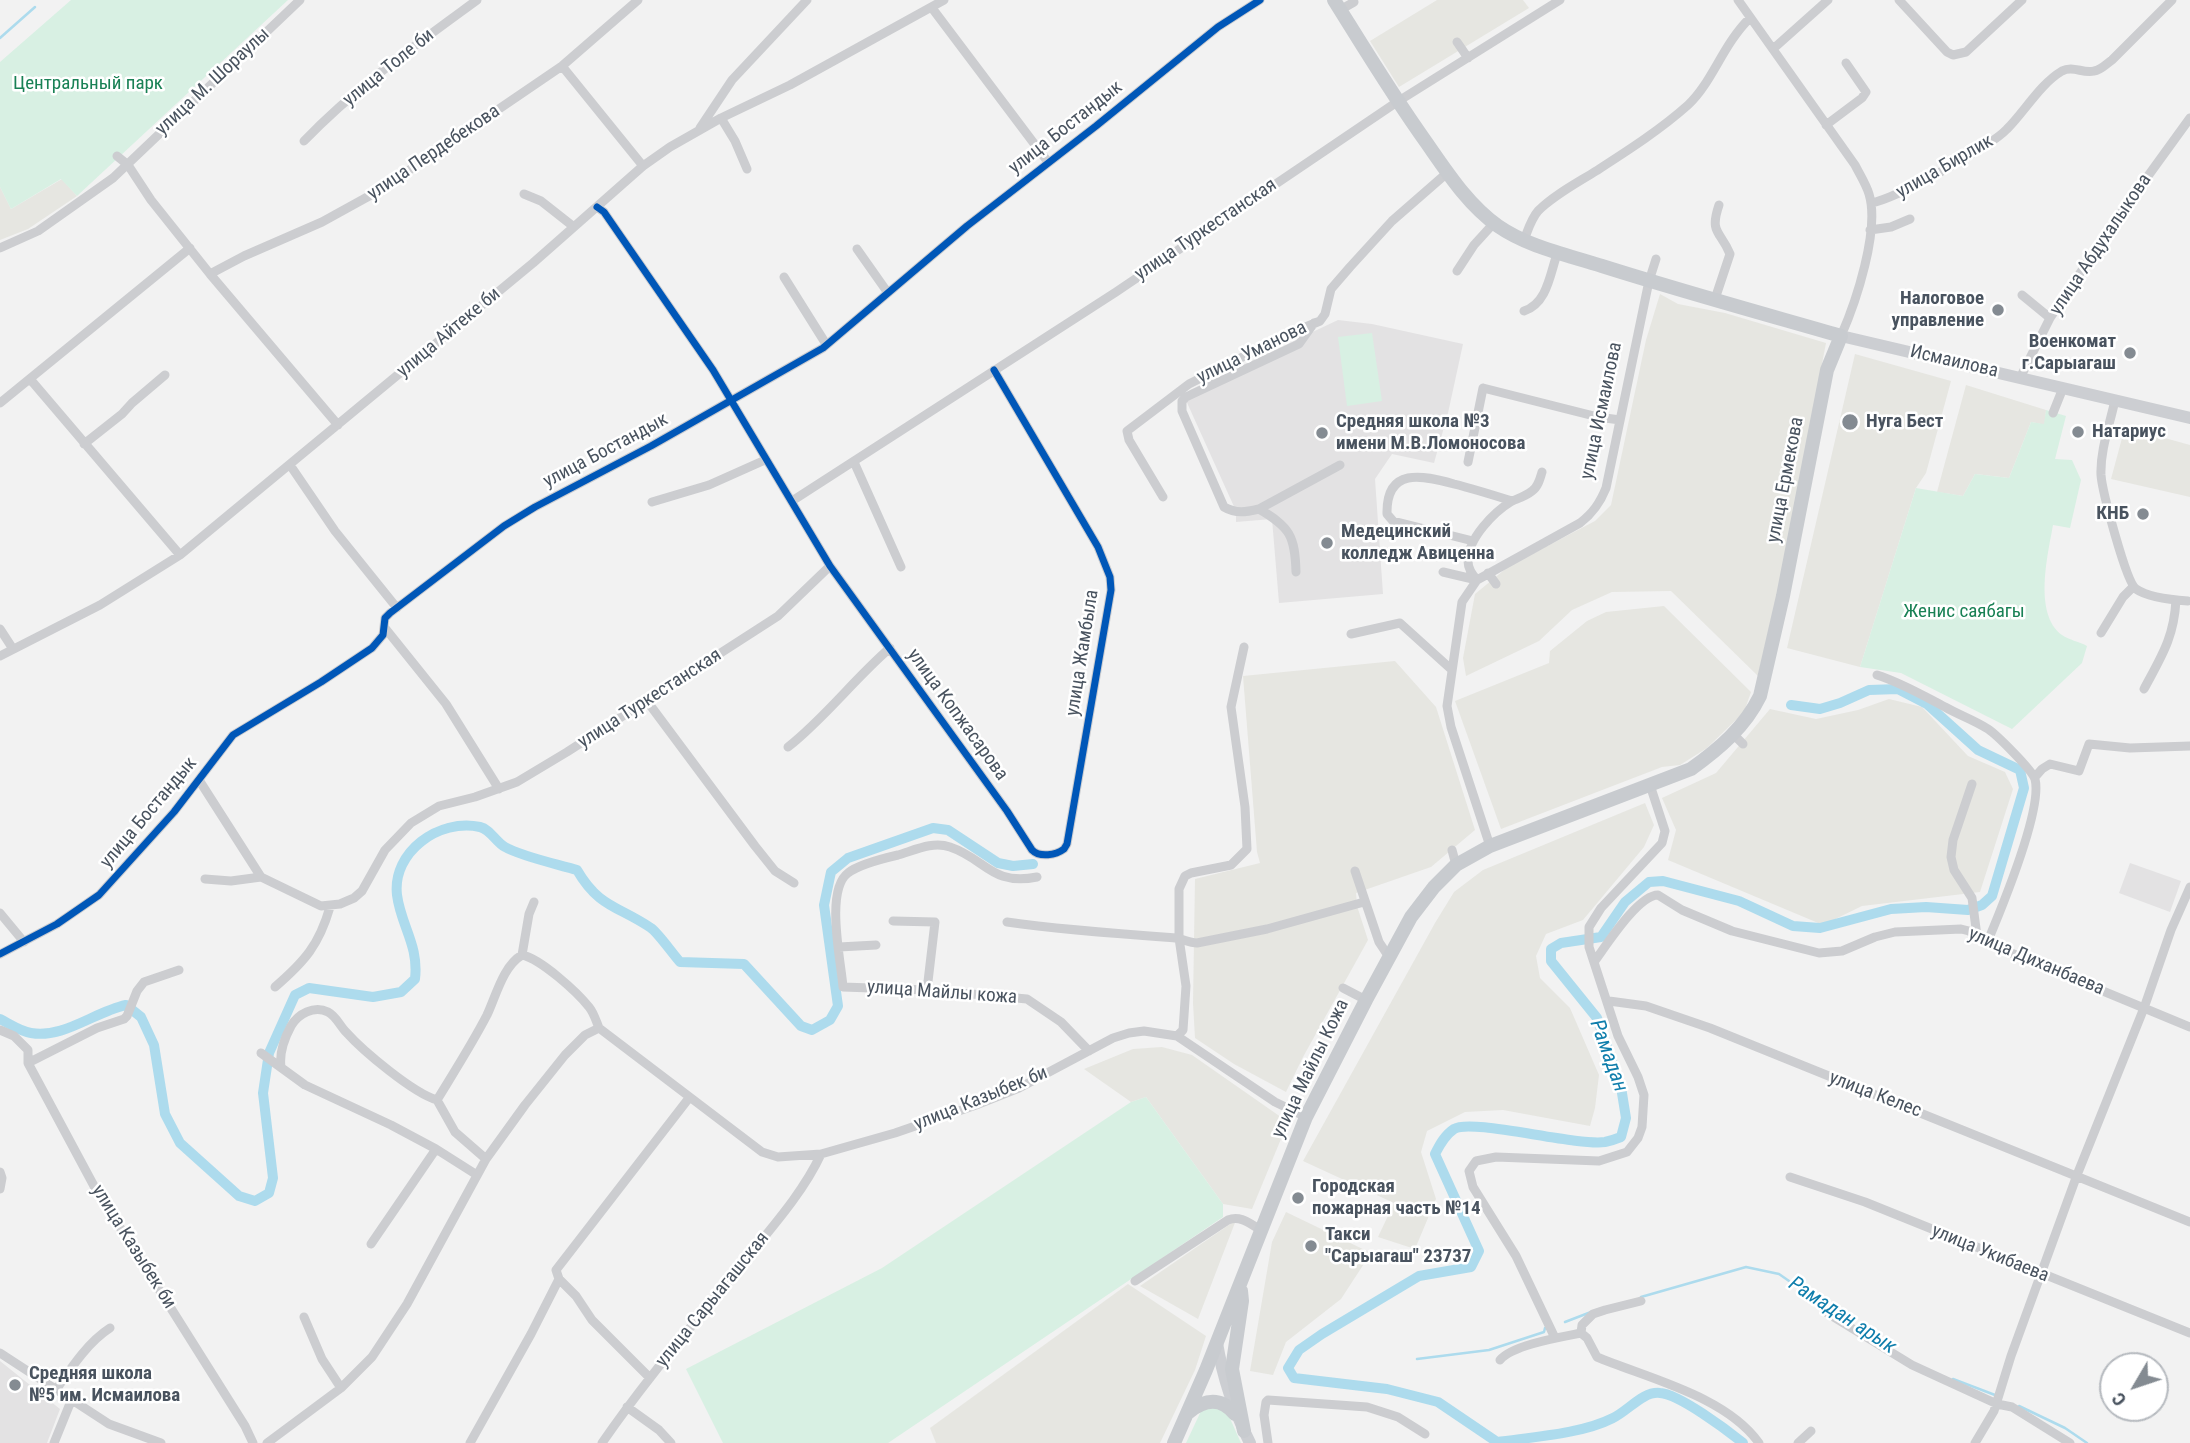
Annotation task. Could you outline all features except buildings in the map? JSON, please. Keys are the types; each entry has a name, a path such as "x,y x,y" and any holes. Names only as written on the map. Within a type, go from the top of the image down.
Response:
{"main road":[{"path":"1337,5 1397,102 1447,173 1472,204 1494,223 1524,240 1649,281 1841,336"},
{"name":"улица Ермекова","path":"1490,846 1692,769 1732,736 1753,711 1760,696 1783,596 1827,370 1841,336"},
{"name":"улица Майлы Кожа","path":"1174,1443 1217,1343 1306,1117 1366,1000 1411,917 1441,878 1456,865 1490,846"},
{"path":"1241,1282 1242,1301 1232,1369 1247,1437"},
{"path":"1188,1412 1200,1403 1210,1401 1225,1405 1235,1414"}],"street":[{"name":"улица М. Шораулы","path":"0,248 38,231 113,178 300,0"},
{"name":"улица Толе би","path":"304,141 356,92 477,0"},
{"name":"улица Пердебекова","path":"210,274 353,207 562,66 638,0"},
{"path":"699,130 732,80 807,0"},
{"name":"улица Айтеке би","path":"0,656 100,605 180,555 574,227 643,166 699,130 790,85 944,0"},
{"name":"улица Бостандык","path":"0,954 99,895 200,780 233,735 372,648 379,642 385,628 385,618 397,608 514,520 808,358 1218,27 1260,0"},
{"name":"улица Туркестанская","path":"792,501 1116,292 1397,102 1560,0"},
{"name":"улица Ермекова","path":"1738,0 1855,165 1866,186 1871,203 1864,271 1841,336"},
{"path":"1773,49 1828,0"},
{"path":"1899,0 1947,52 1957,55 1966,52 2022,0"},
{"name":"улица Бирлик","path":"1871,203 1893,197 2005,132 2063,70 2069,68 2093,72 2101,69 2172,0"},
{"path":"1337,5 1354,2"},
{"name":"улица Бостандык","path":"932,8 1048,162"},
{"path":"1524,240 1538,211 1561,193 1626,152 1688,105 1699,94 1734,35 1750,18"},
{"path":"1457,42 1468,58"},
{"path":"1826,125 1867,92 1846,63"},
{"path":"562,66 643,166"},
{"path":"721,118 747,169"},
{"name":"улица Абдухалыкова","path":"2020,378 2050,318 2111,227 2190,118"},
{"path":"117,156 128,165 210,274 338,425"},
{"name":"улица Уманова","path":"1163,497 1129,440 1127,430 1189,384 1284,335 1320,321 1325,314 1331,289 1392,221 1447,173"},
{"path":"524,194 541,201 574,227"},
{"path":"1715,299 1730,254 1715,230 1715,216 1719,205"},
{"path":"597,207 604,212 651,279 732,400 765,460 792,501 799,519 830,566"},
{"path":"1870,230 1891,227 1910,219"},
{"path":"1457,271 1474,245 1494,223"},
{"path":"0,403 190,248"},
{"path":"857,249 888,293"},
{"path":"1524,311 1537,305 1542,298 1558,251"},
{"name":"улица Исмаилова","path":"1490,846 1451,727 1447,706 1462,602 1477,580 1580,523 1593,513 1606,488 1649,281 1656,259"},
{"path":"784,277 826,344"},
{"path":"2022,295 2050,318"},
{"path":"1314,323 1299,344 1193,394 1182,401 1182,411 1224,507 1235,512 1259,509 1340,465"},
{"name":"Исмаилова","path":"1841,336 2190,418"},
{"name":"улица Жамбыла","path":"995,370 1098,547 1110,577 1111,590 1102,648 1067,844"},
{"path":"84,444 165,375"},
{"path":"30,379 180,555"},
{"path":"1468,462 1483,388 1620,420"},
{"path":"2053,413 2063,388"},
{"path":"2115,400 2105,442 2101,475 2118,543 2133,587 2143,592 2188,601"},
{"path":"652,502 709,485 765,460"},
{"path":"853,462 901,567"},
{"path":"290,465 335,531 397,608"},
{"path":"1477,580 1468,561 1473,541 1497,512 1532,492 1542,472"},
{"path":"1473,541 1393,521 1387,514 1388,496 1408,477 1425,476 1513,501"},
{"path":"1259,509 1272,516 1289,532 1295,545 1296,572"},
{"name":"улица Туркестанская","path":"330,907 354,898 362,891 385,850 411,823 439,806 517,782 556,759 778,616 830,566"},
{"name":"улица Копжасарова","path":"830,566 1034,852 1054,855 1065,849 1067,844"},
{"path":"1443,572 1477,580"},
{"path":"1488,573 1496,584"},
{"path":"2101,633 2123,597 2133,587"},
{"path":"2144,690 2165,653 2174,625 2176,600"},
{"path":"1351,634 1400,623 1452,670"},
{"path":"385,628 446,704 499,789"},
{"path":"0,629 13,649"},
{"path":"1177,1036 1183,1030 1186,986 1179,938 1179,889 1185,876 1231,865 1247,849 1245,807 1231,707 1244,648"},
{"name":"улица Копжасарова","path":"788,747 890,649"},
{"path":"1877,675 1903,683 1990,730 2035,777 2036,789 2023,845 1987,943"},
{"path":"647,701 761,854 775,871 793,883"},
{"path":"2035,777 2050,764 2079,771 2089,744 2130,748 2190,746"},
{"path":"200,780 261,877 321,906 330,907 317,943 275,987"},
{"path":"1972,784 1953,840 1951,858 1954,870 1972,898 1977,936"},
{"path":"1555,1338 1516,1256 1479,1201 1469,1178 1469,1171 1476,1161 1484,1159 1599,1161 1627,1152 1642,1127 1644,1095 1618,1036 1587,934 1593,917 1662,843 1665,831 1663,806 1650,785"},
{"name":"улица Майлы кожа","path":"1037,877 1001,877 953,848 938,844 888,857 850,871 841,882 837,895 836,913 843,987 927,990 1027,999 1061,1022 1089,1051"},
{"path":"1452,850 1456,865"},
{"path":"1355,871 1379,942 1389,957"},
{"path":"205,880 231,881 261,877"},
{"path":"1976,1443 1995,1408 2011,1356 2077,1175 2190,887"},
{"name":"улица Диханбаева","path":"1594,962 1634,910 1653,894 1662,896 1682,910 1732,931 1819,953 1842,951 1895,932 1961,929 1987,943 2190,1027"},
{"path":"437,1100 486,1015 508,969 513,961 522,955 529,914 534,902"},
{"path":"1007,922 1161,939 1179,938 1189,943 1197,943 1231,937 1364,902"},
{"path":"0,913 24,942"},
{"path":"893,921 935,922 927,990"},
{"path":"839,947 876,945"},
{"name":"улица Казыбек би","path":"522,955 534,959 571,989 590,1008 599,1028 771,1157 821,1154 895,1133 976,1105 1019,1087 1113,1038 1129,1033 1160,1032 1177,1036 1275,1102 1306,1117"},
{"path":"27,1063 127,1016 137,991 144,982 179,970"},
{"path":"1343,988 1366,1000"},
{"name":"улица Келес","path":"1609,1001 1667,1012 1710,1028 2190,1222"},
{"path":"277,1064 294,1021 313,1009 323,1011 412,1088 437,1100 455,1132 486,1159"},
{"path":"267,1443 341,1388 381,1345 444,1238 486,1159 565,1055 585,1035 599,1028"},
{"name":"улица Казыбек би","path":"0,1030 14,1036 28,1051 27,1063 94,1186 245,1426 253,1443"},
{"path":"261,1053 305,1086 391,1125 477,1175"},
{"path":"650,1378 592,1320 576,1296 559,1279 556,1270 689,1098"},
{"path":"371,1244 436,1149"},
{"name":"улица Сарыагашская","path":"602,1443 627,1407 780,1216 814,1169 821,1154"},
{"path":"0,1172 0,1189"},
{"name":"улица Укибаева","path":"1790,1177 1865,1202 2190,1333"},
{"path":"1135,1281 1235,1217 1261,1230"},
{"path":"470,1443 559,1279"},
{"path":"1581,1334 1582,1325 1593,1314 1641,1301"},
{"path":"1827,1313 1912,1365 1995,1408 2012,1408 2070,1443"},
{"path":"304,1317 322,1359 341,1388"},
{"path":"56,1390 73,1365 102,1333 110,1328"},
{"path":"1500,1360 1511,1352 1555,1338 1581,1334 1587,1338 1597,1357 1674,1386 1707,1402 1732,1418 1759,1443"},
{"path":"1217,1343 1221,1368 1235,1414 1247,1437"},
{"path":"0,1353 109,1424 161,1443"},
{"path":"1268,1443 1264,1415 1268,1400 1367,1407 1398,1418 1425,1434"},
{"path":"54,1443 71,1401"},
{"path":"627,1407 659,1430 671,1443"},
{"path":"1798,1443 1811,1431"}],"shaded area":[{"path":"1437,0 1523,0 1529,8 1399,87 1370,41"},
{"path":"62,179 77,196 28,229 0,240 0,187 11,209"},
{"path":"1660,294 1678,304 1725,313 1826,343 1780,581 1758,676 1671,591 1612,592 1572,610 1539,641 1466,676 1463,658 1475,594 1509,566 1595,521 1611,505 1646,340"},
{"name":"Средняя школа №3 имени М.В.Ломоносова","path":"1338,320 1372,324 1463,344 1434,463 1392,454 1375,479 1383,594 1279,603 1272,519 1236,522 1236,511 1184,396 1190,390"},
{"path":"1855,354 1951,381 1926,473 1916,488 1860,667 1787,648"},
{"path":"1966,385 2046,410 2045,425 2031,422 2009,478 1975,474 1963,496 1937,492"},
{"path":"2125,427 2190,445 2190,497 2111,479"},
{"path":"1664,606 1751,692 1744,712 1707,748 1680,765 1662,767 1501,829 1455,701 1549,663 1550,651 1587,621 1606,612"},
{"path":"1395,661 1436,707 1475,830 1431,867 1356,893 1357,906 1368,940 1286,1092 1234,1064 1195,1038 1195,879 1260,863 1243,676"},
{"path":"1889,699 1922,707 1968,756 2005,772 2013,789 1980,892 1862,906 1823,925 1668,860 1676,830 1662,798 1716,773 1770,709 1816,719 1858,710"},
{"path":"1645,803 1654,825 1644,847 1583,920 1546,934 1536,956 1540,978 1570,1008 1599,1075 1590,1126 1503,1110 1465,1112 1427,1131 1421,1152 1436,1199 1415,1249 1378,1237 1394,1203 1303,1161 1454,892 1483,870"},
{"path":"2130,863 2181,881 2170,912 2119,893"},
{"path":"1162,1047 1192,1055 1288,1122 1252,1209 1223,1204 1146,1097 1131,1102 1084,1069 1133,1049"},
{"path":"1286,1212 1371,1253 1341,1299 1286,1342 1273,1375 1250,1371 1272,1242"},
{"path":"1236,1220 1198,1319 1140,1286"},
{"path":"1128,1284 1206,1336 1195,1370 1160,1443 936,1443 930,1428"},
{"name":"Средняя школа №5 им. Исмаилова","path":"0,1361 60,1409 47,1443 0,1443"}],"green space":[{"name":"Центральный парк","path":"71,0 288,0 77,196 61,179 11,209 0,187 0,62"},
{"path":"1372,333 1382,401 1347,406 1338,337"},
{"name":"Женис саябагы","path":"2046,410 2066,416 2055,459 2072,460 2081,480 2070,528 2053,525 2046,567 2045,599 2053,625 2065,637 2087,646 2082,663 2012,729 1901,673 1860,667 1916,488 1963,496 1975,474 2009,478 2031,422 2044,424"},
{"path":"1146,1097 1223,1204 1223,1217 888,1443 723,1443 686,1369 882,1268 1131,1102"},
{"path":"1214,1405 1228,1414 1241,1443 1186,1443 1201,1411"}],"waterway":[{"path":"0,38 35,7"},
{"name":"Рамадан","path":"1743,1443 1679,1399 1660,1393 1648,1395 1619,1415 1587,1428 1497,1442 1438,1402 1387,1389 1294,1378 1288,1368 1299,1350 1419,1276 1471,1267 1479,1251 1435,1154 1443,1140 1454,1129 1501,1129 1590,1142 1605,1142 1621,1137 1626,1118 1621,1087 1597,1018 1551,961 1551,949 1561,943 1601,937 1625,902 1649,882 1663,881 1739,901 1793,926 1820,928 1891,909 1926,907 1968,910 1982,905 1992,896 2024,788 2020,770 1978,750 1927,704 1898,689 1869,690 1820,709 1791,705"},
{"path":"0,1019 23,1031 43,1034 67,1029 126,1005 141,1017 154,1045 165,1114 180,1143 239,1196 255,1201 269,1193 273,1178 263,1093 269,1053 295,995 309,988 373,997 401,992 415,979 416,967 399,906 397,879 410,852 434,833 464,826 480,827 512,851 577,870 593,892 654,931 680,962 744,964 801,1026 812,1030 830,1020 838,1006 824,905 831,872 848,858 933,828 948,830 998,863 1013,866 1033,864"},
{"name":"Рамадан арык","path":"1641,1297 1746,1267 1779,1274 1835,1313"},
{"name":"Рамадан арык","path":"1565,1322 1591,1312"},
{"name":"Рамадан арык","path":"1417,1359 1489,1350 1544,1332 1545,1328"},
{"name":"Рамадан арык","path":"1953,1379 1995,1395"},
{"name":"Рамадан арык","path":"2019,1406 2065,1428 2087,1443"}],"cycle path":[{"path":"0,954 57,924 99,895 174,812 233,735 372,648 383,635 385,618 390,613 504,526 823,348 967,226 1218,27 1260,0"},
{"path":"597,207 604,212 713,370 830,566 1007,811 1032,850 1048,855 1061,851 1067,844 1111,590 1110,577 1098,547 994,370"}],"place":[{"name":"Налоговое управление","path":"1998,310"},
{"name":"Военкомат г.Сарыагаш","path":"2130,353"},
{"name":"Нуга Бест","path":"1850,422"},
{"name":"Натариус","path":"2078,432"},
{"name":"Средняя школа №3 имени М.В.Ломоносова","path":"1322,433"},
{"name":"КНБ","path":"2143,514"},
{"name":"Медецинский колледж Авиценна","path":"1327,543"},
{"name":"Городская пожарная часть №14","path":"1298,1198"},
{"name":"Такси \"Сарыагаш\" 23737","path":"1311,1246"},
{"name":"Средняя школа №5 им. Исмаилова","path":"15,1385"}]}
